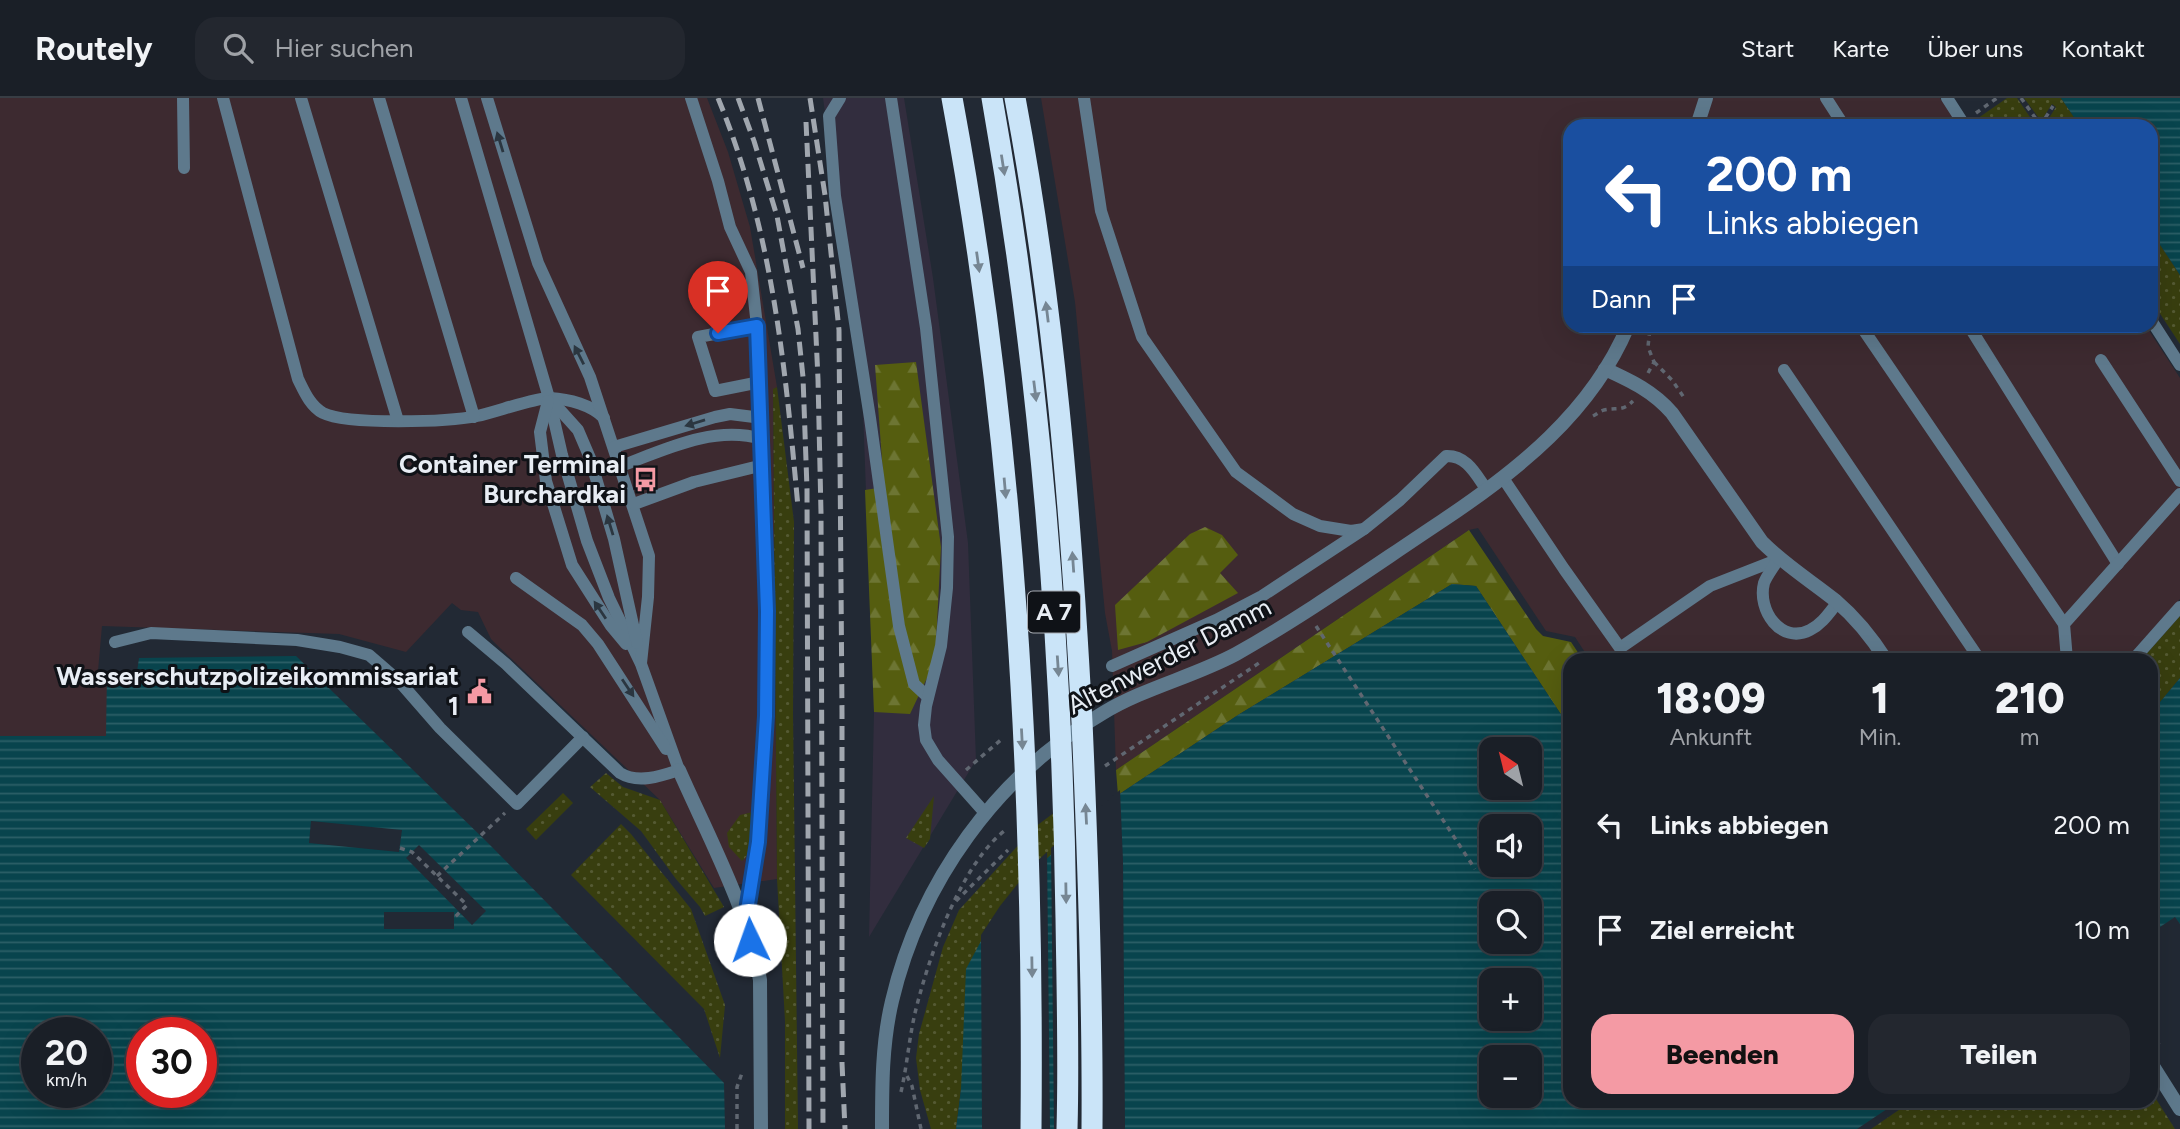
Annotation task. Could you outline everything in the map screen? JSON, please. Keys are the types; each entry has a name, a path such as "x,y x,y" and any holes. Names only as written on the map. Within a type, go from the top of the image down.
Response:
{"highway":[{"name":"A 7","path":"952,98 992,356 1016,632 1031,930 1031,1129"},
{"name":"A 7","path":"992,98 1024,310 1049,541 1064,787 1067,1129"},
{"name":"A 7","path":"1015,98 1034,214 1068,484 1088,862 1092,1129"}],"street":[{"path":"1699,119 1706,98"},
{"name":"Altenwerder Damm","path":"882,1129 883,1059 892,1002 906,951 923,907 943,871 986,814 1027,770 1084,724 1106,711 1188,677 1287,624 1487,490 1549,439 1576,409 1605,369 1624,333"},
{"path":"1605,369 1641,386 1658,398 1672,413 1747,523 1779,559 1837,603 1860,625 1881,653"},
{"path":"679,770 745,923 755,956 760,981 761,1129"},
{"path":"2158,1074 2180,1109"}],"lane":[{"path":"183,98 184,168"},
{"path":"223,98 298,379 308,399 321,412 342,420 398,421 474,417 549,398 592,408 604,418"},
{"path":"301,98 398,421"},
{"path":"379,98 474,417"},
{"path":"461,98 549,398 587,541 609,598 641,664 679,770"},
{"path":"487,98 538,263 590,377 649,556 641,664"},
{"path":"691,98 730,227 751,272 757,326 767,611 766,716 758,842 745,923"},
{"path":"840,98 829,116 835,196 899,626 914,684 928,697"},
{"path":"891,98 926,328 948,537 947,588 941,646 924,725 926,740 938,760 986,814"},
{"path":"1084,98 1101,211 1142,337 1236,472 1293,514 1320,526 1351,531 1364,529"},
{"path":"1826,98 1840,119"},
{"path":"1947,98 1960,119"},
{"path":"757,326 698,337 715,391 760,382"},
{"path":"2158,331 2180,365"},
{"path":"1866,333 2064,624 2066,653"},
{"path":"1973,333 2118,564"},
{"path":"2101,360 2180,481"},
{"path":"1784,370 1975,653"},
{"path":"549,398 540,432 546,481 572,565 611,626 641,664"},
{"path":"549,398 578,430 590,458 614,539 641,664"},
{"path":"614,447 730,414 762,418"},
{"path":"621,466 705,437 728,433 762,439"},
{"path":"1112,666 1216,620 1262,596 1364,529 1400,500 1446,456 1457,456 1469,465 1487,490"},
{"path":"634,504 694,482 763,465"},
{"path":"1503,478 1620,648 1710,586 1779,559"},
{"path":"2064,624 2180,494"},
{"path":"1779,559 1765,580 1763,590 1764,609 1780,629 1795,635 1808,631 1822,622 1837,603"},
{"path":"516,578 571,615 598,644 679,770"},
{"path":"2139,653 2180,607"},
{"path":"468,632 628,778 662,776 679,770"},
{"path":"116,642 151,633 297,640 369,655 399,681 440,728 517,804 583,737"}],"path":[{"path":"1988,98 1991,102 1997,98"},
{"path":"2021,98 2035,119"},
{"path":"2045,119 2053,106"},
{"path":"1654,362 1672,380 1687,403"},
{"path":"1316,626 1475,869"},
{"path":"954,780 1005,737"},
{"path":"437,876 508,810"},
{"path":"400,848 412,852 467,905 454,918"},
{"path":"921,1129 912,1087 906,1074 909,1050 915,1014 933,952 954,902"}],"shaded area":[{"name":"Container Terminal Burchardkai","path":"0,98 707,98 728,152 750,227 777,387 773,390 777,879 714,888 660,800 491,639 478,612 461,610 452,603 406,652 339,634 102,626 98,671 107,672 107,736 0,736"},
{"path":"823,98 904,98 933,278 968,543 976,760 869,937 874,712 863,410 850,290"},
{"path":"1041,98 1940,98 1954,119 1563,119 1563,333 2151,333 2180,378 2180,599 2131,653 1585,653 1575,637 1546,631 1478,528 1469,530 1116,770 1112,651 1105,613 1075,302"}],"green space":[{"path":"2007,98 2017,98 2031,119 1977,119"},
{"path":"2024,98 2061,98 2075,119 2048,119 2056,107 2052,104 2042,119"},
{"path":"2158,242 2180,275 2180,344 2158,311"},
{"path":"916,362 941,547 935,661 910,714 874,712 865,490 884,487 875,365"},
{"path":"777,387 794,522 793,713 798,1129 785,1129 785,1021 777,879 773,389"},
{"path":"1205,527 1222,535 1238,555 1220,573 1238,593 1147,642 1118,650 1115,605 1190,534"},
{"path":"1469,530 1536,629 1543,636 1571,642 1578,653 1563,653 1563,717 1476,586 1452,584 1238,715 1118,795 1116,770"},
{"path":"2180,616 2180,678 2158,705 2158,653 2147,653"},
{"path":"606,773 623,787 660,800 724,907 705,916 641,831 590,787"},
{"path":"563,793 573,803 536,840 526,829"},
{"path":"934,796 930,839 924,848 906,838"},
{"path":"1063,806 1066,838 961,1089 956,1129 931,1129 920,1090 916,1058 919,1034 943,947 959,910 1035,827"},
{"path":"753,812 749,852 742,861 729,847 727,833 740,815"},
{"path":"621,824 691,909 725,1005 720,1058 704,1009 571,875"},
{"path":"2158,1102 2175,1129 1871,1129 1902,1108 2158,1108"}],"water":[{"path":"2061,98 2180,98 2180,275 2158,242 2158,119 2075,119"},
{"path":"1452,584 1476,586 1563,717 1563,1108 1888,1108 1857,1129 956,1129 961,1089 966,969 981,941 1035,869 1118,795 1238,715"},
{"path":"296,656 489,844 724,1083 725,1129 0,1129 0,736 106,736 107,672 137,672 139,658"},
{"path":"2180,678 2180,924 2175,917 2158,928 2158,705"}],"pier":[{"path":"1120,790 1125,1129 1054,1129 1051,848"},
{"path":"311,821 402,830 399,852 309,843"},
{"path":"419,845 486,911 472,925 406,858"},
{"path":"1047,852 1050,1129 982,1129 981,935 1000,906 1032,866"},
{"path":"384,912 454,912 454,929 384,929"}],"railway":[{"path":"718,98 752,198 774,300 788,402 798,507"},
{"path":"738,98 777,216 798,329 803,377 807,489 809,1129"},
{"path":"758,98 803,268"},
{"path":"810,98 825,195 839,330 842,1063 845,1129"},
{"path":"806,122 818,379 821,513 823,1129"}],"place":[{"name":"Container Terminal Burchardkai","path":"646,479"},
{"name":"Wasserschutzpolizeikommissariat 1","path":"479,691"}],"route":[{"path":"718,333 757,326 767,611 766,716 755,875 745,923 750,940"}]}
